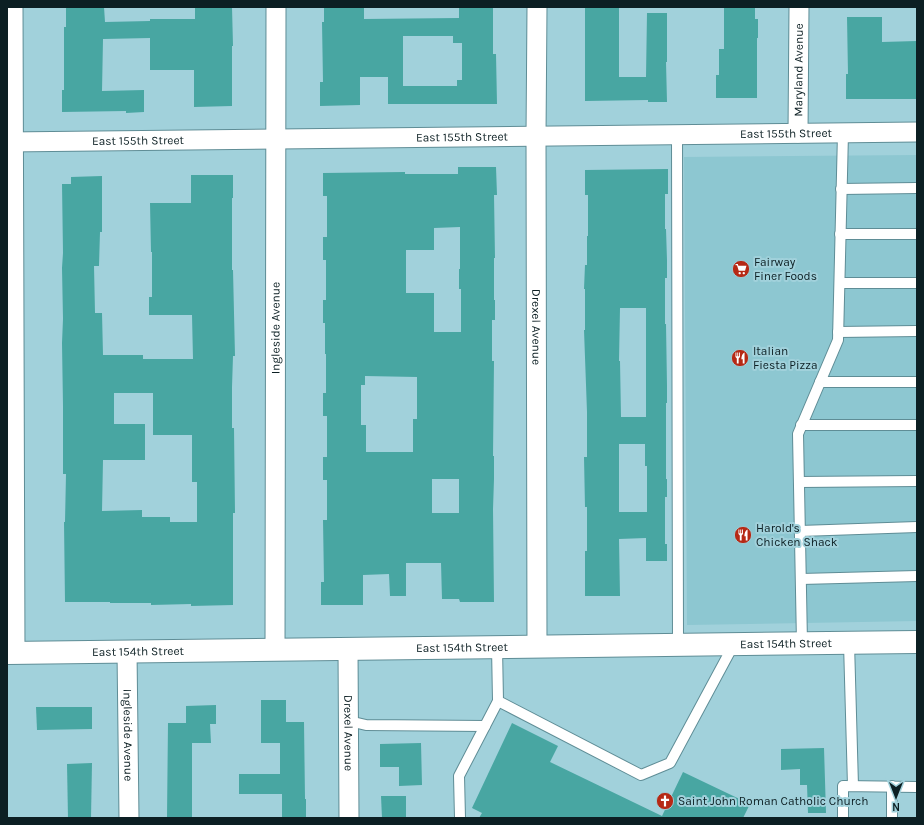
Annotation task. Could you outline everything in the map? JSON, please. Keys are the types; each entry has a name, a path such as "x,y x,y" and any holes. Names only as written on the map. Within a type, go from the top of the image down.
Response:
{"street":[{"path":"11,653 10,142 13,7"},
{"name":"Ingleside Avenue","path":"275,650 276,7"},
{"name":"Drexel Avenue","path":"537,7 536,136 538,647"},
{"name":"Maryland Avenue","path":"798,133 799,7"},
{"name":"East 155th Street","path":"10,142 917,132"},
{"name":"East 154th Street","path":"11,653 917,642"},
{"name":"Drexel Avenue","path":"348,649 349,818"},
{"name":"Ingleside Avenue","path":"127,652 129,818"}],"lane":[{"path":"802,643 798,434 838,340 843,133"},
{"path":"677,135 678,645"},
{"path":"841,188 917,188"},
{"path":"840,234 917,234"},
{"path":"840,283 917,283"},
{"path":"838,332 917,331"},
{"path":"820,382 917,382"},
{"path":"801,425 917,425"},
{"path":"799,482 917,481"},
{"path":"800,531 917,528"},
{"path":"801,579 917,576"},
{"path":"849,643 853,786"},
{"path":"498,701 641,775 670,763 734,644"},
{"path":"460,818 459,776 498,701 497,647"},
{"path":"349,721 366,725 485,726"},
{"path":"842,818 842,786 917,787"},
{"path":"892,786 892,818"}],"shaded area":[{"path":"917,155 917,621 687,625 684,157"}],"building":[{"path":"66,7 104,7 105,22 150,21 150,19 195,19 195,7 232,7 232,106 194,107 194,70 150,70 150,38 103,39 102,91 144,90 144,112 62,112 62,90 64,90 64,27 66,27"},
{"path":"324,7 364,7 364,19 459,18 459,7 493,7 493,54 496,54 497,104 388,104 388,77 360,77 360,105 320,106 320,82 323,82 322,22 324,22","holes":["403,36 453,36 453,43 462,43 462,80 457,80 457,86 403,86"]},
{"path":"585,7 619,7 619,77 646,77 647,13 667,13 667,102 648,102 648,100 585,101"},
{"path":"724,7 755,7 755,19 758,19 757,98 716,98 716,75 719,75 719,49 724,49"},
{"path":"847,17 882,17 882,42 917,41 917,99 846,99 846,74 848,74"},
{"path":"458,167 496,167 497,195 494,195 495,320 492,320 492,361 494,361 494,602 460,602 459,599 442,599 441,563 406,563 406,596 390,596 389,574 363,575 363,605 321,605 321,582 324,582 323,520 327,520 327,480 323,480 323,457 327,457 327,416 323,416 323,393 326,393 325,323 323,323 323,300 326,300 326,260 323,260 323,237 327,237 327,196 323,196 323,173 405,172 405,174 458,174","holes":["460,227 459,289 461,289 461,332 434,332 434,293 406,293 406,250 434,250 434,228","365,376 417,377 417,419 413,419 413,452 366,452 366,425 361,425 361,385 365,385","432,479 459,479 459,513 432,513"]},
{"path":"668,169 668,194 665,194 667,260 667,278 665,278 665,324 667,386 667,497 665,497 665,544 667,544 667,561 646,561 646,538 619,539 620,596 585,596 587,507 585,507 584,457 587,457 587,412 584,289 585,265 587,265 588,195 585,195 585,170","holes":["620,308 646,308 646,417 621,417 619,361","619,444 645,444 645,466 647,466 647,512 619,512"]},
{"path":"191,175 233,175 232,270 235,356 233,356 232,428 234,428 235,513 233,513 233,605 191,606 191,604 151,605 151,603 65,602 64,522 66,474 63,474 62,184 71,184 71,177 102,176 102,232 100,232 99,266 94,266 95,313 102,313 103,355 143,355 143,359 193,359 192,315 149,315 149,297 152,297 150,203 191,203","holes":["114,393 153,393 153,435 192,435 192,482 197,482 197,522 170,522 170,517 142,517 142,510 102,511 103,460 145,460 145,424 114,424"]},
{"path":"261,700 286,700 286,722 304,722 306,818 282,818 282,794 239,794 239,774 280,774 280,743 261,743"},
{"path":"216,705 216,724 210,724 211,743 192,743 192,818 167,818 168,723 186,723 186,706"},
{"path":"36,707 92,707 92,729 37,730"},
{"path":"512,723 558,746 550,762 662,816 683,772 750,804 743,818 479,818 482,813 472,808"},
{"path":"421,743 422,785 399,786 399,767 380,767 380,744"},
{"path":"824,748 826,813 808,813 807,785 800,785 800,769 781,770 781,749"},
{"path":"92,763 91,818 68,818 67,764"},
{"path":"381,796 406,796 406,818 382,818"}],"place":[{"name":"Fairway Finer Foods","path":"741,269"},
{"name":"Italian Fiesta Pizza","path":"740,358"},
{"name":"Harold's Chicken Shack","path":"743,535"},
{"name":"Saint John Roman Catholic Church","path":"665,801"}]}
